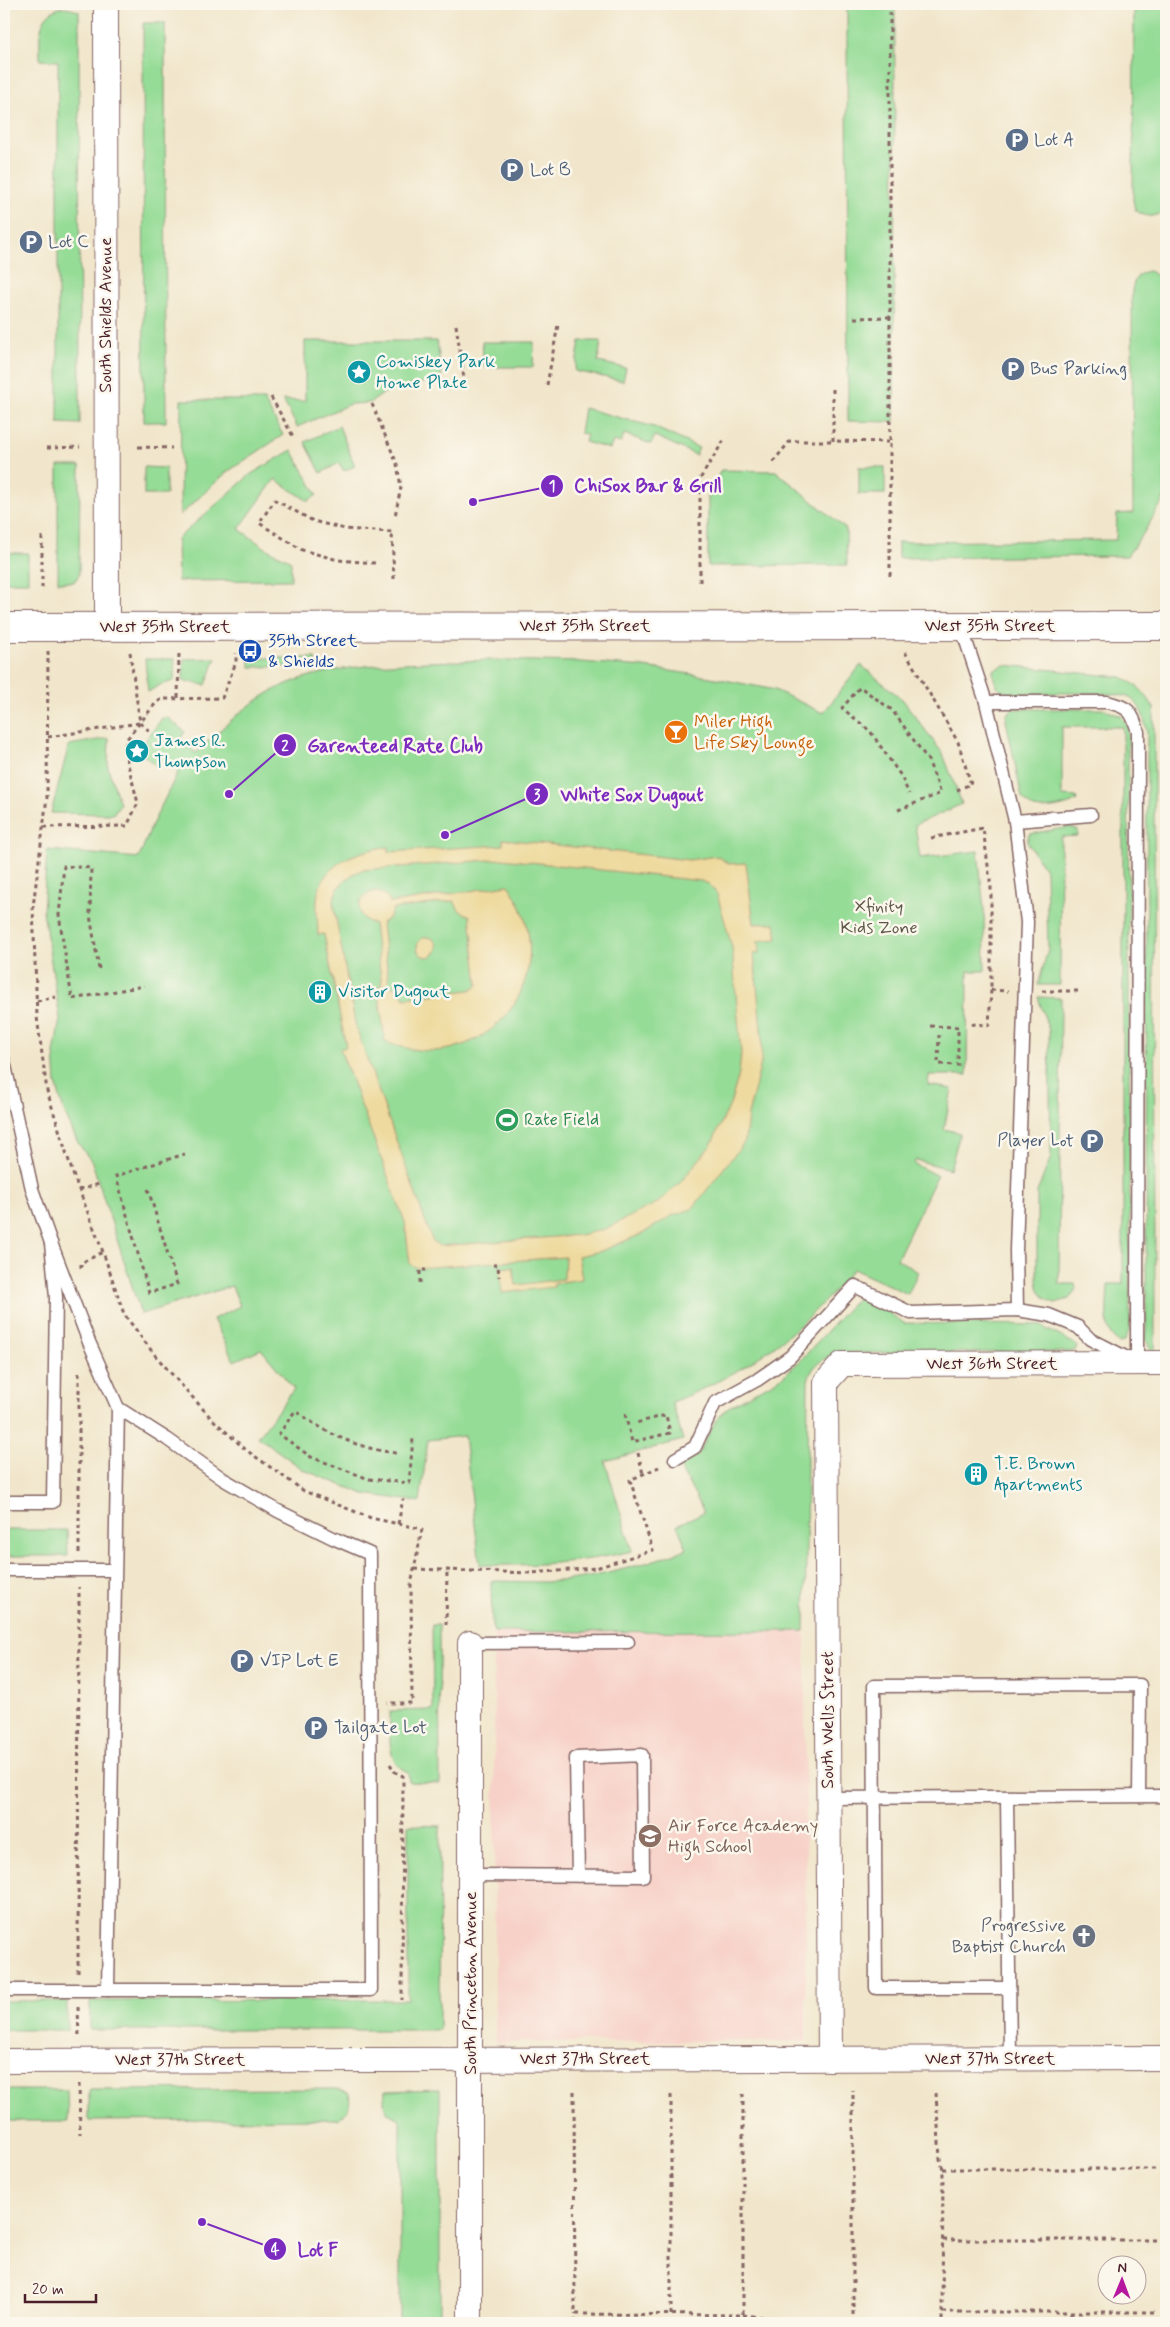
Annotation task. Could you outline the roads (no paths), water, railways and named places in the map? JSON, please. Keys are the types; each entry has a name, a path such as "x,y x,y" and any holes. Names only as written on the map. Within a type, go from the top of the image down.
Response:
{"main road":[{"name":"West 35th Street","path":"4,627 1166,626"}],"street":[{"name":"South Shields Avenue","path":"106,4 106,627"},
{"name":"West 36th Street","path":"826,1382 842,1364 1166,1363"},
{"name":"South Wells Street","path":"826,1382 830,2059"},
{"name":"South Princeton Avenue","path":"470,1643 470,2323"},
{"name":"West 37th Street","path":"4,2060 1166,2058"}],"lane":[{"path":"961,626 986,702 1015,821 1027,922 1016,1250 1016,1310"},
{"path":"674,1459 695,1447 715,1403 757,1380 790,1357 855,1286 911,1313 1016,1310 1050,1315 1078,1327 1090,1339 1138,1363 1138,732 1133,716 1123,706 1107,702 986,702"},
{"path":"1015,821 1091,815"},
{"path":"4,1061 32,1189 89,1342 118,1408 108,1990"},
{"path":"4,1502 53,1502 56,1297 51,1243"},
{"path":"4,1990 371,1990 370,1554 294,1519 223,1479 167,1439 118,1408"},
{"path":"4,1570 114,1570"},
{"path":"470,1643 628,1642"},
{"path":"1009,1988 876,1988 874,1686 1140,1686 1139,1796"},
{"path":"471,1875 578,1876 643,1876 642,1755 576,1758 578,1876"},
{"path":"828,1798 1166,1796"},
{"path":"1007,1797 1010,2058"}],"place":[{"name":"Lot A","path":"1017,140"},
{"name":"Lot B","path":"512,170"},
{"name":"Lot C","path":"31,242"},
{"name":"Bus Parking","path":"1013,369"},
{"name":"Comiskey Park Home Plate","path":"359,372"},
{"name":"ChiSox Bar & Grill","path":"473,502"},
{"name":"35th Street & Shields","path":"250,651"},
{"name":"Miler High Life Sky Lounge","path":"676,732"},
{"name":"James R. Thompson","path":"137,751"},
{"name":"Garenteed Rate Club","path":"229,794"},
{"name":"White Sox Dugout","path":"445,835"},
{"name":"Visitor Dugout","path":"320,992"},
{"name":"Rate Field","path":"507,1120"},
{"name":"Player Lot","path":"1092,1141"},
{"name":"T.E. Brown Apartments","path":"976,1474"},
{"name":"VIP Lot E","path":"242,1661"},
{"name":"Tailgate Lot","path":"316,1728"},
{"name":"Air Force Academy High School","path":"650,1836"},
{"name":"Progressive Baptist Church","path":"1084,1936"},
{"name":"Lot F","path":"202,2222"}],"park label":[{"name":"Xfinity Kids Zone","path":"879,918"}]}
